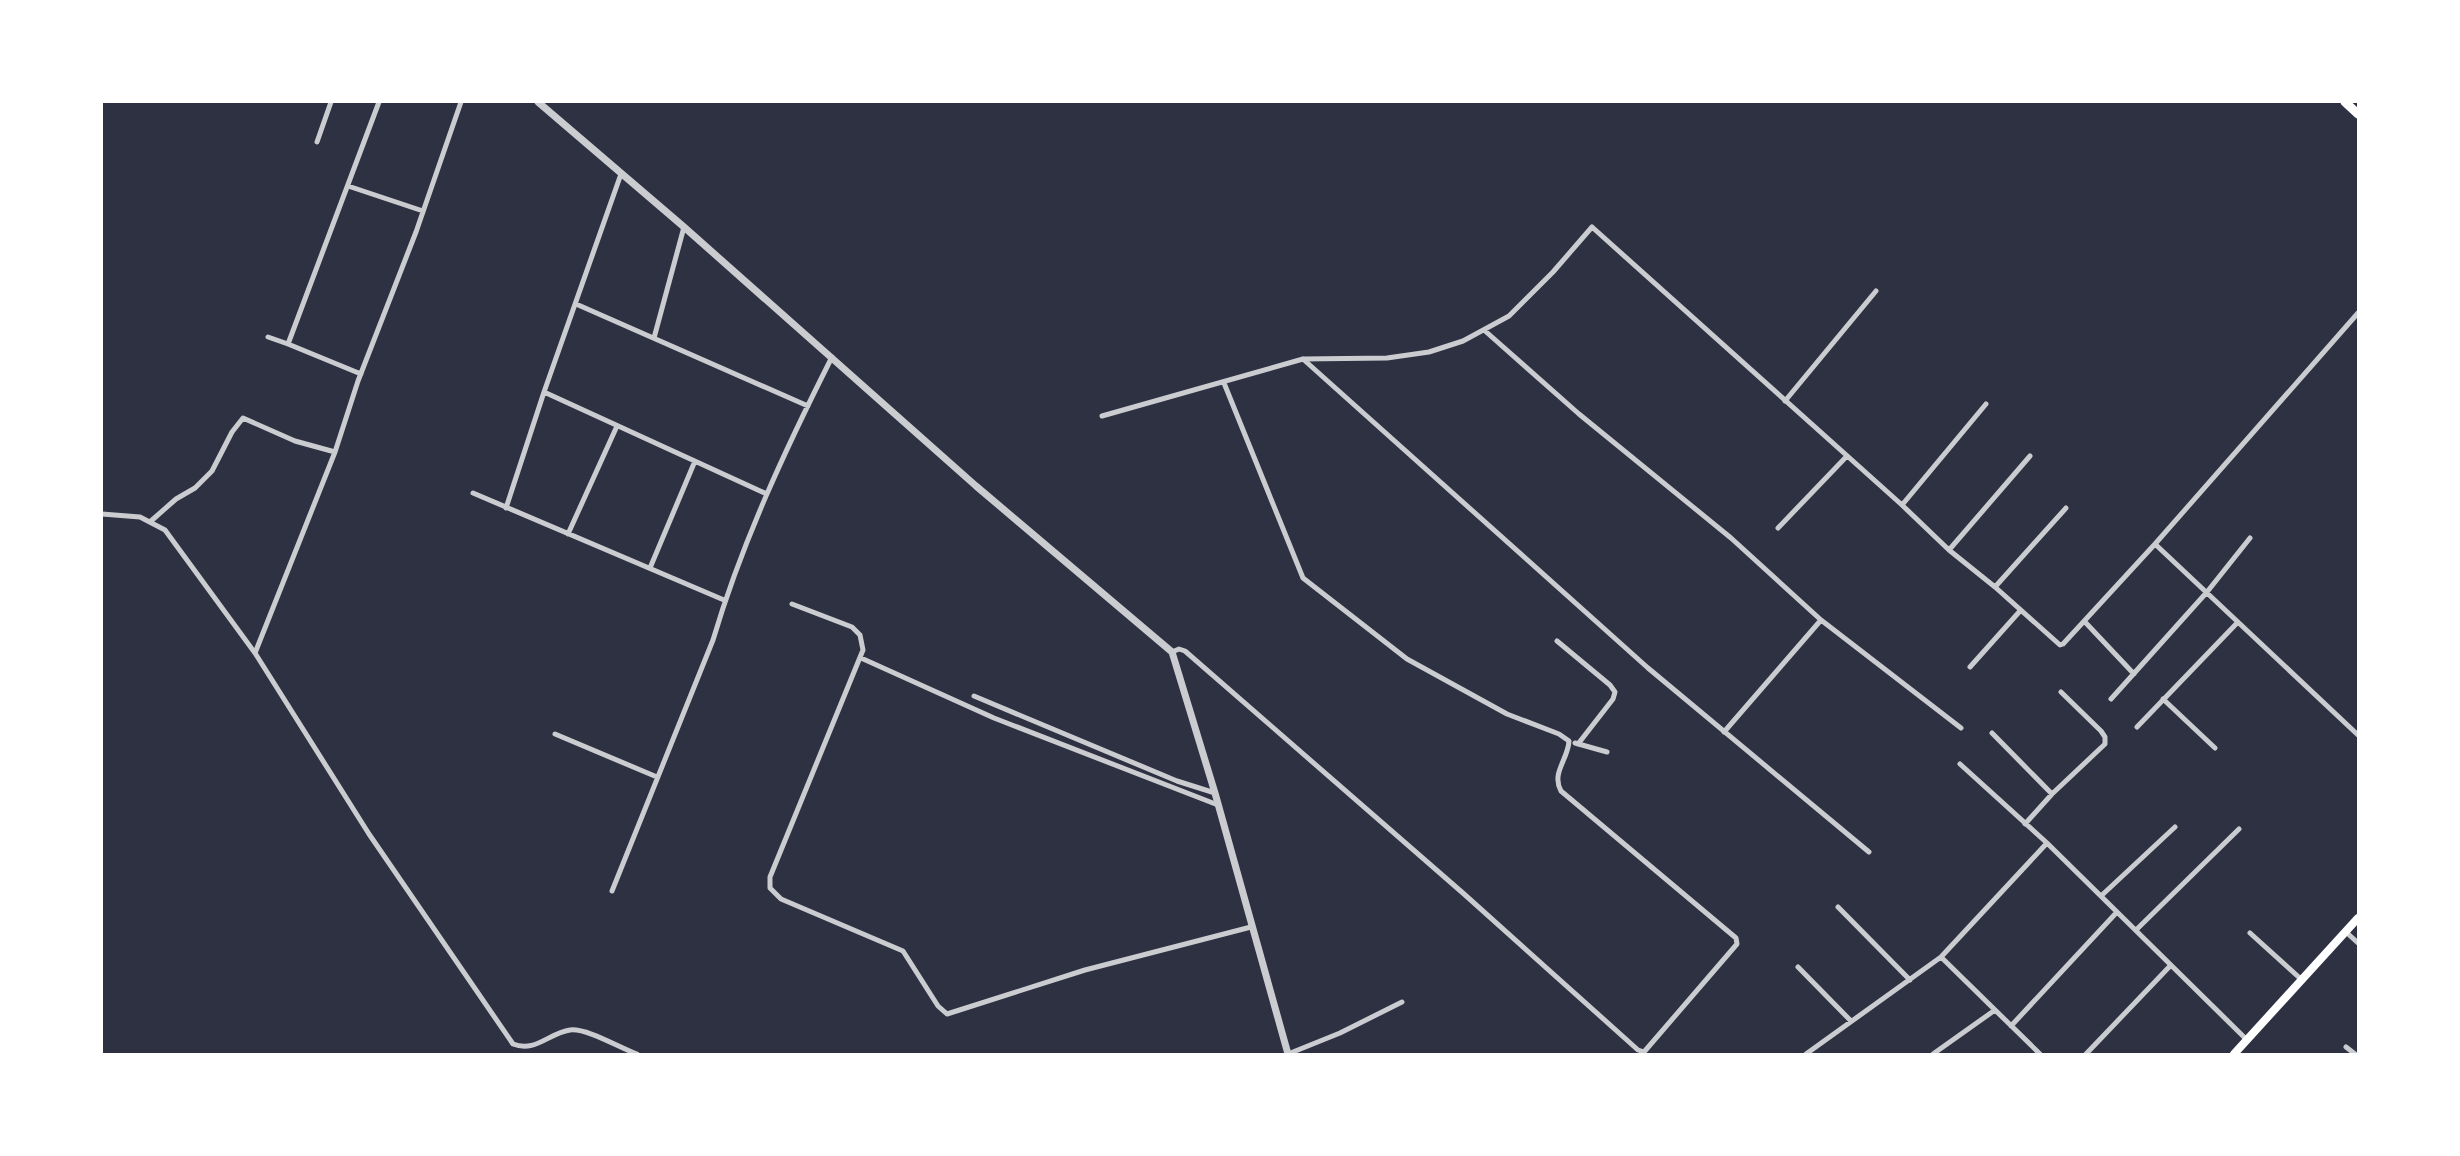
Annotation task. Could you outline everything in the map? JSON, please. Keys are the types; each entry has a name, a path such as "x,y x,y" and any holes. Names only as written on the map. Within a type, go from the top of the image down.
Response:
{"main road":[{"path":"2345,102 2358,114"},
{"path":"2234,1055 2358,918"}],"street":[{"path":"317,142 331,102"},
{"path":"288,344 379,102"},
{"path":"255,653 335,452 461,102"},
{"path":"538,102 684,227 976,486 1172,652 1215,793 1288,1055 1402,1002"},
{"path":"506,508 621,174"},
{"path":"348,186 423,211"},
{"path":"654,338 684,227"},
{"path":"1102,416 1303,359 1387,358 1429,352 1463,341 1509,316 1592,227 1949,550 2060,645 2085,622 2358,313"},
{"path":"1785,401 1876,291"},
{"path":"576,304 808,406"},
{"path":"1484,330 1578,414 1731,538 1821,620 1961,728"},
{"path":"268,337 361,374"},
{"path":"612,891 713,640 724,600 767,494 832,357"},
{"path":"1303,359 1648,668 1869,852"},
{"path":"1224,383 1303,578 1406,659 1507,714 1559,734 1569,741 1606,752"},
{"path":"544,393 767,494"},
{"path":"1902,505 1986,404"},
{"path":"151,521 176,499 195,488 212,471 232,432 243,418 295,441 335,452"},
{"path":"568,534 617,426"},
{"path":"1778,528 1847,456"},
{"path":"1949,550 2030,456"},
{"path":"650,568 695,461"},
{"path":"473,493 724,600"},
{"path":"1995,587 2066,508"},
{"path":"102,514 140,517 165,530 174,540 255,653 369,834 513,1044 520,1047 532,1046 572,1030 637,1055"},
{"path":"2111,699 2207,592 2250,538"},
{"path":"2155,544 2358,735"},
{"path":"792,604 852,626 863,643 861,659 769,883 781,899 903,951 943,1012 958,1012 1085,970 1251,927"},
{"path":"1970,667 2020,611"},
{"path":"1724,732 1821,620"},
{"path":"2085,622 2134,674"},
{"path":"2137,727 2238,622"},
{"path":"1557,641 1615,692 1613,699 1578,744"},
{"path":"1172,652 1179,649 1185,651 1464,894 1631,1045 1644,1052 1737,944 1736,938 1561,792 1556,782 1557,773 1568,752 1569,741"},
{"path":"861,659 994,718 1218,805"},
{"path":"2025,824 2052,794 2105,744 2101,731 2061,692"},
{"path":"974,696 1177,781 1215,793"},
{"path":"2163,699 2215,748"},
{"path":"1992,733 2052,794"},
{"path":"555,734 657,777"},
{"path":"1960,764 2047,843 2246,1040"},
{"path":"2101,896 2175,827"},
{"path":"2136,930 2239,828"},
{"path":"1806,1055 1941,957 2047,843"},
{"path":"1838,907 1910,981"},
{"path":"2011,1026 2117,912"},
{"path":"2346,932 2358,943"},
{"path":"2250,933 2302,980"},
{"path":"1941,957 2040,1055"},
{"path":"2086,1055 2171,965"},
{"path":"1798,967 1850,1021"},
{"path":"1933,1055 1995,1010"},
{"path":"2346,1047 2355,1055"}]}
